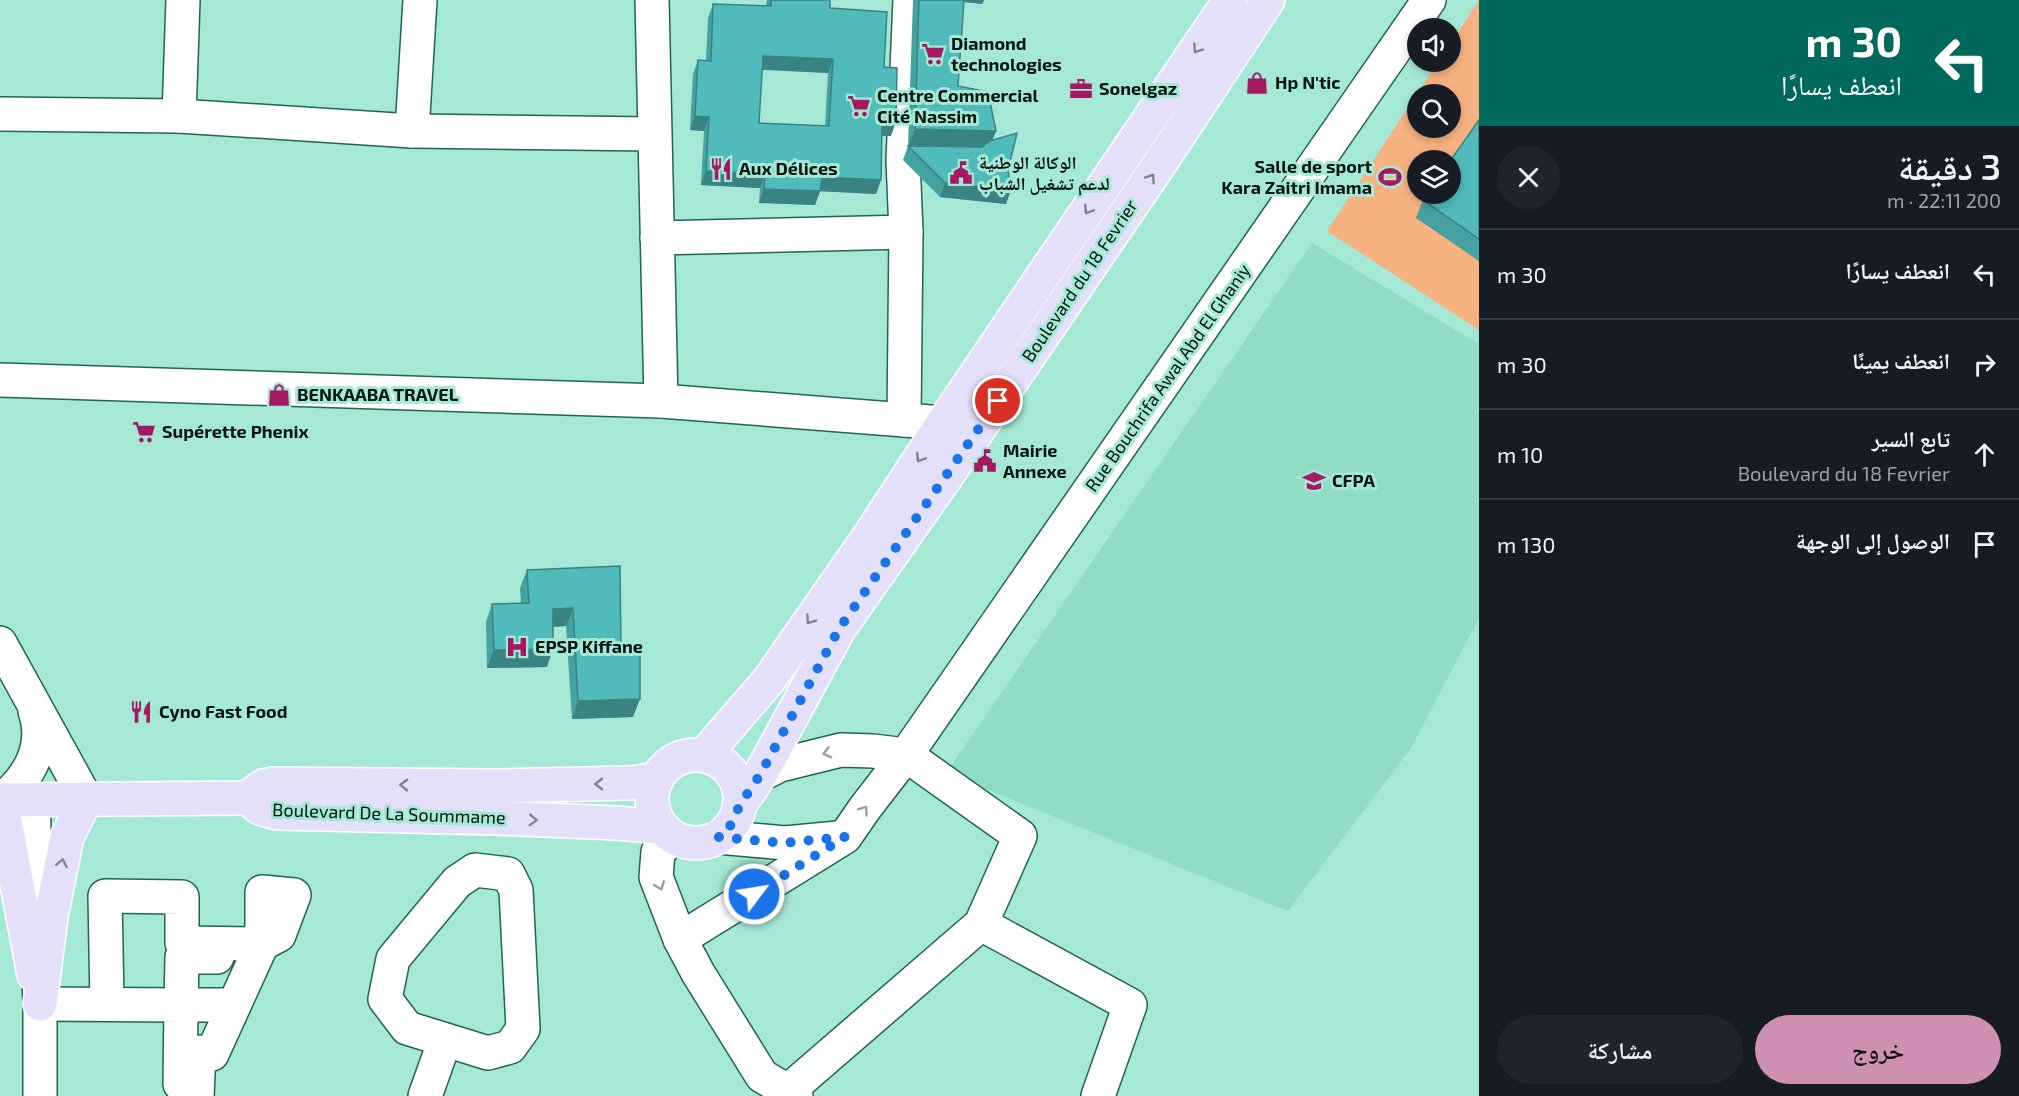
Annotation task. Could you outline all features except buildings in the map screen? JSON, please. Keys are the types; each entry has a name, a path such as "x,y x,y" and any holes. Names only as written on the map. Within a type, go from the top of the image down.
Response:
{"main road":[{"name":"Boulevard du 18 Fevrier","path":"698,755 704,755 769,680 870,535 943,423 1230,0"},
{"name":"Boulevard du 18 Fevrier","path":"739,806 760,775 839,629 1146,185 1268,0"},
{"path":"698,755 719,762 728,770 740,792 739,806 728,829 718,837 707,842 684,842 667,832 655,816 652,804 653,791 664,769 674,761 698,755"},
{"name":"Boulevard De La Soummame","path":"11,800 247,798 263,786 274,783 497,786 631,783 657,779"},
{"name":"Boulevard De La Soummame","path":"247,798 261,808 276,813 616,823 667,832"},
{"path":"11,800 40,1004"},
{"path":"40,1004 51,917 67,837 86,800"}],"street":[{"path":"179,116 183,0"},
{"path":"412,131 420,0"},
{"path":"652,0 661,401"},
{"path":"904,420 906,232 903,160 909,0"},
{"name":"Rue Bouchrifa Awal Abd El Ghaniy","path":"845,837 865,807 906,755 1429,0"},
{"path":"0,114 179,116 412,131 654,134"},
{"path":"657,238 906,232"},
{"path":"0,380 661,401 943,423"},
{"path":"0,643 86,800"},
{"path":"11,800 14,790 25,778 33,764 39,732 37,716 31,701"},
{"path":"667,832 658,852 656,877 680,939 698,973 762,1076 792,1094 981,924 1020,836 906,755 841,750 780,765 760,775"},
{"path":"718,837 784,843 845,837"},
{"path":"680,939 845,837"},
{"path":"475,870 508,874 516,890 523,1029 510,1047 488,1053 445,1040 406,1028 385,999 393,959 457,882 475,870"},
{"path":"107,1005 105,896 182,897 182,943 258,951"},
{"path":"981,924 1130,1005 1098,1096"},
{"path":"192,1096 179,1096 182,957 258,951"},
{"path":"197,1096 199,1052 212,1054 258,951"},
{"path":"40,1096 40,1004 233,1005"},
{"path":"425,1096 445,1040"}],"shaded area":[{"name":"Salle de sport Kara Zaitri Imama","path":"1479,0 1479,330 1327,231 1407,109 1407,138 1461,138 1461,84 1424,84 1431,72 1461,72 1461,28"},
{"name":"CFPA","path":"1312,243 1479,344 1479,618 1411,748 1288,911 946,773"}],"place":[{"name":"Diamond technologies","path":"933,54"},
{"name":"Hp N'tic","path":"1257,83"},
{"name":"Sonelgaz","path":"1081,89"},
{"name":"Centre Commercial Cité Nassim","path":"859,106"},
{"name":"Aux Délices","path":"721,169"},
{"name":"الوكالة الوطنية لدعم تشغيل الشباب","path":"961,173"},
{"name":"Salle de sport Kara Zaitri Imama","path":"1390,177"},
{"name":"BENKAABA TRAVEL","path":"279,395"},
{"name":"Supérette Phenix","path":"144,432"},
{"name":"Mairie Annexe","path":"985,461"},
{"name":"CFPA","path":"1314,481"},
{"name":"EPSP Kiffane","path":"517,647"},
{"name":"Cyno Fast Food","path":"141,712"}],"route":[{"path":"754,894 845,837 784,843 718,837 728,829 735,818 739,806 760,775 839,629 998,401"}]}
